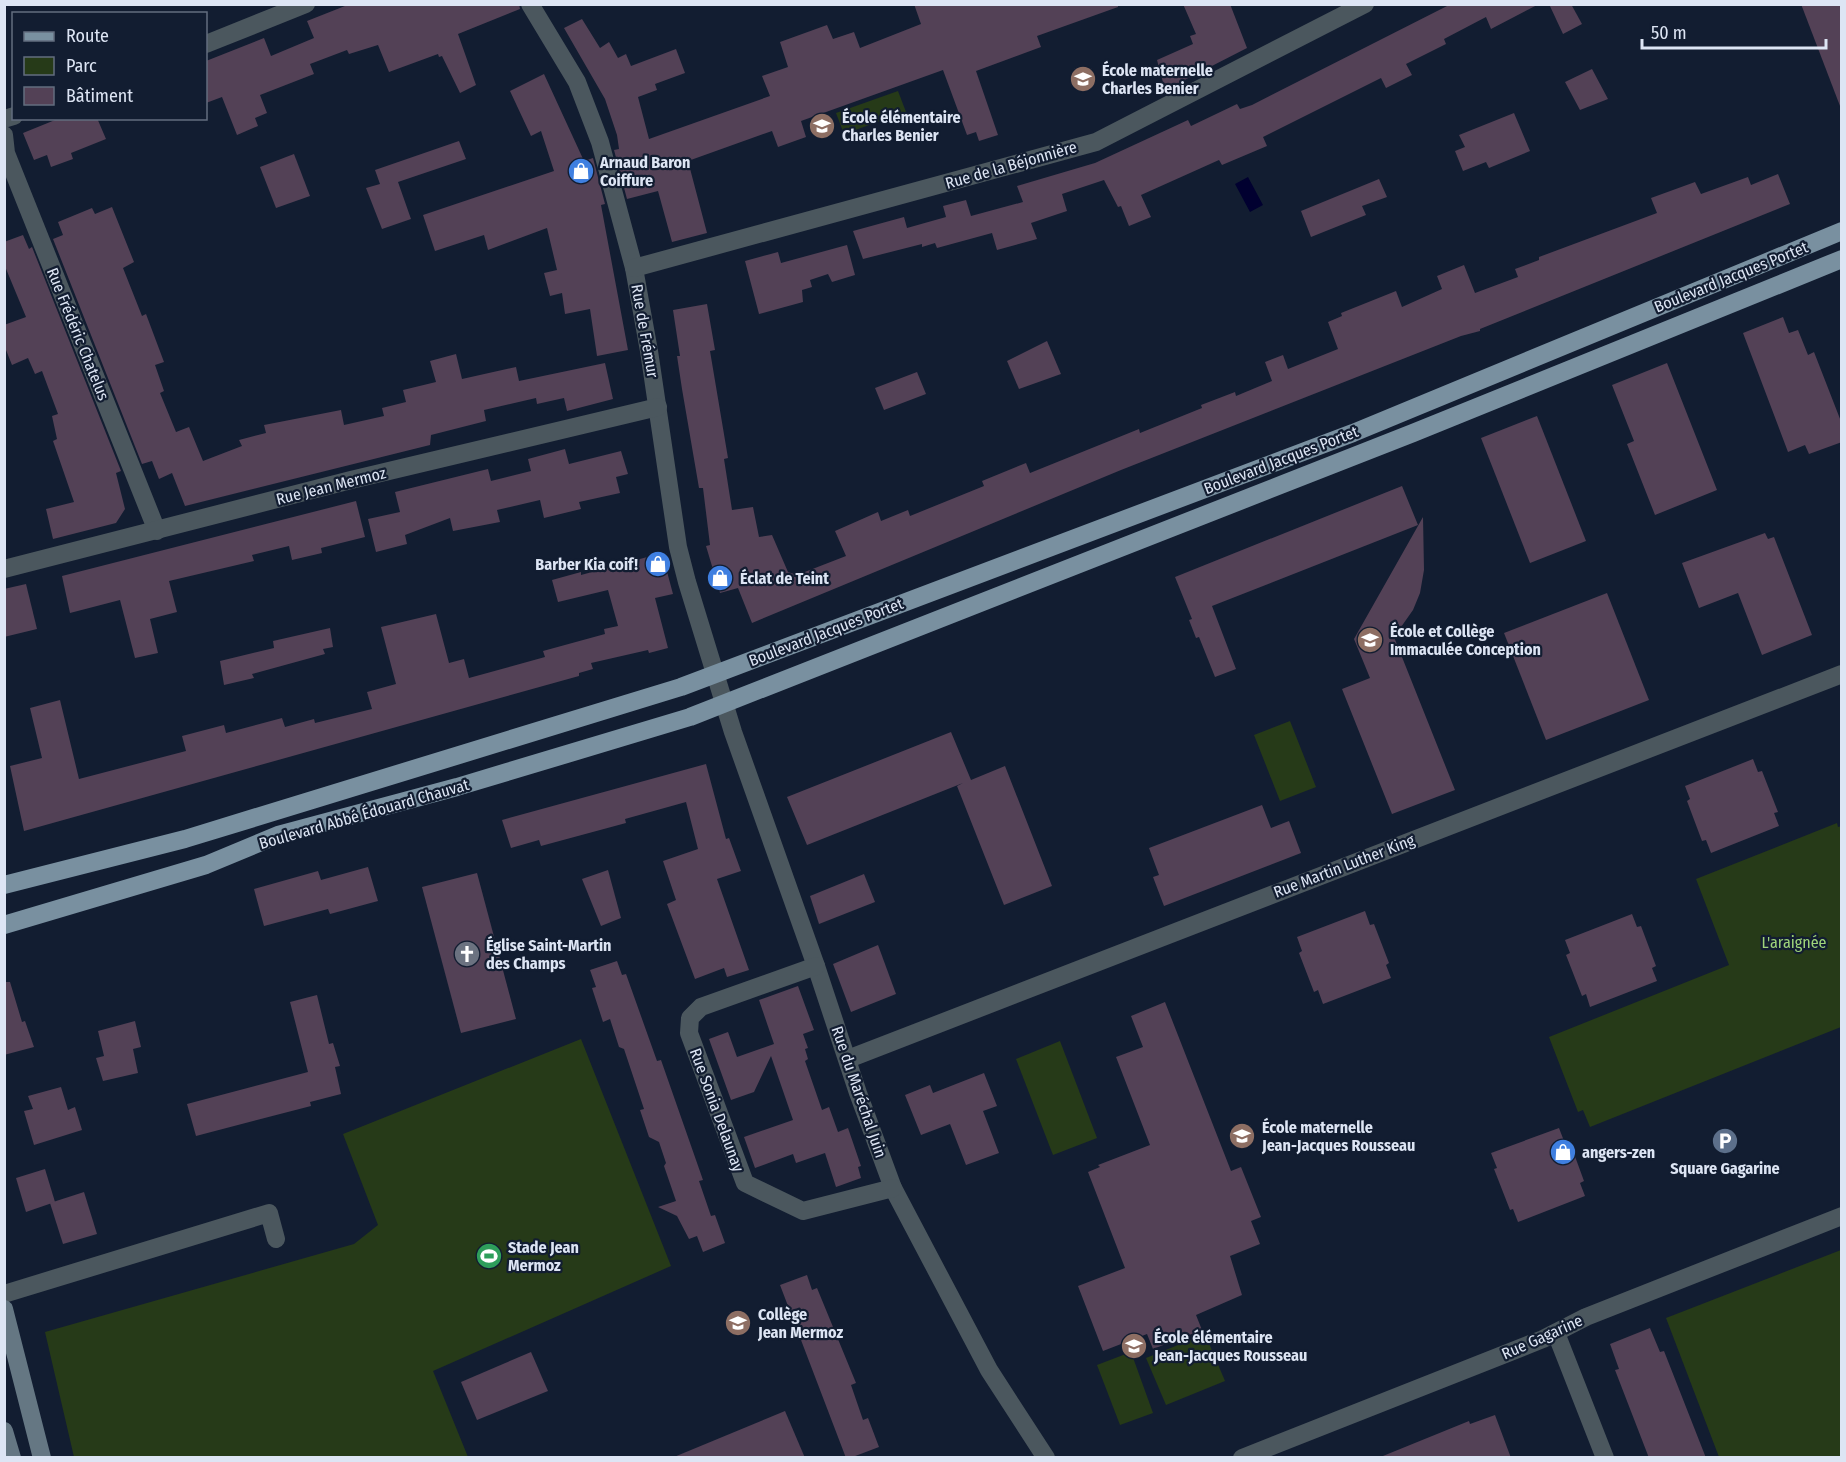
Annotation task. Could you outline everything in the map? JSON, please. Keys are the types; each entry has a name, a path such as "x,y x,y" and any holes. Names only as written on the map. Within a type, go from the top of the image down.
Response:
{"main road":[{"name":"Boulevard Jacques Portet","path":"714,673 1353,433 1842,231"},
{"name":"Boulevard Jacques Portet","path":"724,704 1413,433 1842,259"},
{"name":"Boulevard Abbé Édouard Chauvat","path":"4,885 185,839 681,687 714,673"},
{"name":"Boulevard Abbé Édouard Chauvat","path":"4,925 206,865 278,836 479,780 690,717 724,704"}],"street":[{"path":"207,44 306,4"},
{"name":"Rue de Frémur","path":"530,4 577,82 590,111 634,268 658,407 678,547 724,704"},
{"name":"Rue de la Béjonnière","path":"634,268 1096,142 1365,4"},
{"name":"Rue Frédéric Chatelus","path":"4,135 6,153 158,531"},
{"name":"Rue Jean Mermoz","path":"4,569 351,480 658,407"},
{"name":"Rue Martin Luther King","path":"848,1059 1842,674"},
{"name":"Rue du Maréchal Juin","path":"724,704 893,1188 988,1370 1046,1458"},
{"name":"Rue Sonia Delaunay","path":"816,966 700,1007 690,1018 689,1033 745,1183 803,1210 893,1188"},
{"path":"4,1294 269,1213 276,1239"},
{"name":"Rue Gagarine","path":"1242,1458 1556,1333 1645,1293 1842,1216"},
{"path":"4,1309 42,1458"},
{"path":"1556,1333 1605,1458"},
{"path":"4,1431 12,1458"}],"green space":[{"path":"898,91 906,112 844,134 836,113"},
{"path":"1290,721 1316,787 1280,801 1254,735"},
{"name":"L'araignée","path":"1837,823 1838,827 1842,826 1841,1027 1590,1127 1583,1110 1578,1112 1549,1037 1729,965 1696,879"},
{"name":"Stade Jean Mermoz","path":"581,1039 671,1266 433,1371 468,1457 74,1457 45,1332 354,1244 378,1225 343,1134"},
{"path":"1060,1041 1097,1138 1053,1155 1016,1059"},
{"path":"1841,1250 1841,1457 1719,1457 1666,1318"},
{"path":"1205,1334 1225,1381 1166,1405 1146,1358"},
{"path":"1131,1352 1153,1413 1120,1425 1097,1365"}],"shaded area":[{"path":"1248,177 1263,205 1250,212 1235,184"}],"building":[{"path":"350,4 519,4 520,9 458,34 476,85 460,93 442,56 439,57 438,54 389,72 378,45 349,54 347,50 310,64 314,74 260,95 267,113 255,118 258,126 237,135 222,97 207,103 207,61 264,38 271,56 314,38 307,21"},
{"path":"914,4 1118,4 1118,7 1037,36 1041,47 976,71 998,135 979,141 976,132 967,135 943,70 801,121 806,137 778,147 772,131 688,161 707,233 672,242 658,191 627,199 614,150 619,149 617,135 605,99 564,28 582,19 600,48 609,42 618,58 626,54 631,66 676,49 685,73 655,84 657,90 638,97 649,139 770,96 762,76 788,67 780,42 827,25 833,39 854,32 860,48 921,24"},
{"path":"1183,4 1230,4 1247,48 1165,90 1157,60 1193,44 1190,36 1196,34"},
{"path":"1451,4 1539,4 1491,29 1486,17 1444,39 1446,44 1406,64 1412,75 1386,88 1381,78 1263,137 1267,146 1222,165 1219,160 1141,195 1151,217 1129,226 1121,206 1118,207 1104,180 1062,194 1067,211 1031,223 1037,239 997,250 992,233 937,248 935,243 922,247 922,244 863,259 853,231 904,217 907,228 946,217 943,206 966,200 971,216 1023,202 1017,186 1095,163 1188,120 1191,126 1237,104 1240,109 1252,105"},
{"path":"1549,4 1571,4 1582,24 1563,34"},
{"path":"1801,4 1842,4 1842,106 1840,106"},
{"path":"1592,69 1608,99 1580,110 1565,82"},
{"path":"544,74 584,161 593,158 605,204 601,205 628,350 597,356 590,309 565,314 562,293 550,296 544,273 557,270 547,228 488,250 484,235 435,251 423,215 554,171 541,131 531,136 510,91"},
{"path":"1514,113 1530,151 1489,168 1486,162 1463,171 1455,151 1465,147 1459,135"},
{"path":"55,120 98,120 106,139 71,153 73,159 51,167 47,155 34,160 23,133"},
{"path":"459,141 466,159 398,182 411,219 382,229 366,188 380,184 375,170"},
{"path":"294,154 310,196 276,208 260,167"},
{"path":"1778,174 1790,204 1480,329 1480,331 1461,336 1121,470 752,623 738,588 720,593 706,546 710,545 703,488 699,488 682,389 673,310 707,304 715,350 710,351 728,458 724,459 732,510 753,507 759,537 772,535 788,572 797,575 846,556 835,531 878,512 881,521 908,510 910,516 984,486 982,481 1026,463 1030,473 1139,429 1140,433 1235,392 1236,396 1272,381 1265,362 1283,355 1288,369 1338,349 1328,322 1342,316 1341,313 1396,291 1402,307 1442,289 1437,276 1464,265 1475,293 1518,277 1515,269 1539,260 1539,257 1657,213 1651,198 1695,182 1701,194 1748,177 1751,185"},
{"path":"1379,179 1387,197 1362,206 1366,215 1311,237 1301,211"},
{"path":"112,207 134,262 123,268 142,316 146,314 164,362 155,365 164,391 160,393 176,432 189,427 203,461 242,446 239,440 266,433 264,425 341,410 344,425 384,416 382,408 406,402 403,390 436,382 430,361 456,354 462,379 516,367 519,381 605,363 613,399 567,411 564,398 537,404 536,398 484,410 486,421 431,435 430,445 185,506 172,473 159,479 152,461 142,464 53,239 63,235 58,222 92,208 95,214"},
{"path":"23,235 29,249 32,247 121,471 116,473 125,509 116,523 53,539 46,509 74,502 53,441 57,439 52,416 58,414 42,371 35,374 28,358 12,365 4,345 4,325 26,317 4,264 4,242"},
{"path":"847,245 855,275 832,282 828,274 810,280 812,287 802,290 803,302 759,314 745,261 778,252 781,263"},
{"path":"1783,317 1789,333 1798,330 1808,355 1814,352 1842,424 1842,442 1809,454 1805,445 1788,452 1743,333"},
{"path":"1047,341 1061,374 1019,389 1007,361"},
{"path":"1667,363 1717,490 1655,515 1627,444 1634,441 1612,385"},
{"path":"917,372 926,394 884,410 875,388"},
{"path":"1537,416 1586,541 1530,563 1481,438"},
{"path":"565,449 569,464 621,451 628,474 616,477 620,493 579,502 581,509 544,518 540,500 497,510 500,522 453,531 450,518 405,535 407,544 376,552 368,519 400,512 395,492 488,469 491,481 531,471 528,459"},
{"path":"1402,486 1418,525 1212,606 1236,669 1215,677 1199,637 1196,638 1189,620 1192,619 1175,577"},
{"path":"356,501 365,537 321,548 322,553 292,560 289,546 252,555 254,561 169,581 177,612 150,619 158,653 135,658 120,600 70,613 62,576"},
{"path":"1423,517 1424,570 1420,593 1413,610 1394,637 1455,790 1392,814 1342,689 1370,678 1354,639"},
{"path":"1765,533 1768,539 1774,537 1812,635 1762,655 1738,593 1699,608 1682,563"},
{"path":"662,553 673,594 655,598 668,648 649,653 648,650 591,663 593,669 579,673 579,676 24,831 10,766 42,758 30,708 60,700 79,779 186,751 182,736 224,725 226,733 282,718 285,727 314,719 315,723 372,709 367,692 396,684 381,627 436,614 449,663 464,659 469,678 545,657 543,651 605,634 604,629 618,626 608,590 558,602 552,580 581,572 581,575"},
{"path":"26,584 37,629 4,637 4,589"},
{"path":"1607,593 1649,700 1546,740 1504,633"},
{"path":"330,628 333,647 323,649 325,654 252,674 254,678 224,685 220,661 274,648 273,641"},
{"path":"951,732 971,780 1005,766 1052,886 1004,905 957,786 963,783 807,845 787,797"},
{"path":"1753,759 1758,772 1762,771 1778,812 1774,813 1779,826 1711,853 1706,840 1702,841 1687,801 1690,799 1685,786"},
{"path":"706,764 726,839 729,838 741,871 717,879 749,970 727,977 724,968 695,979 667,904 676,900 663,861 698,849 686,802 625,819 626,823 541,846 539,840 511,848 502,820"},
{"path":"1262,805 1271,828 1289,821 1301,853 1164,906 1153,877 1159,875 1149,848"},
{"path":"368,867 378,901 330,914 328,909 264,926 254,889 318,871 321,880"},
{"path":"608,870 621,918 601,926 582,879"},
{"name":"Église Saint-Martin des Champs","path":"477,873 516,1019 461,1033 422,887"},
{"path":"864,874 875,902 819,924 810,896"},
{"path":"1365,911 1370,925 1374,924 1389,963 1386,965 1391,978 1323,1004 1318,990 1314,992 1299,953 1302,951 1297,937"},
{"path":"1632,914 1637,927 1641,926 1656,966 1652,968 1657,981 1590,1007 1586,994 1582,996 1566,955 1570,953 1565,940"},
{"path":"878,945 896,994 851,1012 833,964"},
{"path":"617,961 622,975 626,974 657,1061 661,1060 703,1180 699,1181 711,1216 715,1215 725,1243 703,1252 697,1236 689,1239 677,1216 658,1207 676,1201 664,1166 666,1163 659,1142 649,1137 640,1110 644,1109 624,1049 619,1047 610,1019 603,1022 592,988 596,987 590,970"},
{"path":"4,982 10,982 22,1022 25,1021 34,1047 4,1055"},
{"path":"798,986 814,1030 803,1034 808,1048 805,1049 808,1059 805,1061 822,1110 829,1107 838,1132 848,1128 861,1166 858,1167 861,1178 836,1187 825,1153 796,1163 793,1154 755,1168 744,1137 793,1120 771,1056 754,1092 731,1100 709,1039 728,1032 737,1057 774,1044 759,1000"},
{"path":"317,995 329,1044 333,1043 340,1066 335,1067 341,1094 310,1102 311,1106 196,1136 187,1104 308,1072 290,1002"},
{"path":"1165,1002 1231,1171 1241,1167 1261,1217 1251,1221 1260,1244 1230,1256 1242,1295 1196,1315 1202,1330 1153,1349 1147,1334 1103,1351 1078,1286 1125,1268 1088,1172 1100,1167 1098,1165 1150,1145 1116,1057 1143,1047 1131,1016"},
{"path":"135,1021 141,1047 133,1049 138,1073 103,1081 96,1058 104,1056 98,1031"},
{"path":"984,1073 997,1106 983,1111 999,1153 966,1165 950,1124 921,1135 905,1095 930,1085 933,1093"},
{"path":"61,1087 68,1110 75,1107 82,1130 34,1145 24,1111 33,1109 28,1096"},
{"path":"1559,1128 1564,1141 1569,1140 1584,1181 1580,1183 1585,1196 1518,1222 1513,1209 1510,1210 1494,1169 1497,1168 1491,1153"},
{"path":"45,1169 55,1202 26,1212 16,1178"},
{"path":"84,1192 97,1234 63,1244 50,1203"},
{"path":"807,1275 812,1290 817,1288 856,1383 851,1385 863,1420 868,1418 879,1447 850,1458 846,1458 780,1285"},
{"path":"1650,1328 1660,1352 1664,1351 1706,1458 1649,1458 1615,1370 1619,1369 1610,1344"},
{"path":"531,1352 548,1391 477,1420 461,1382"},
{"path":"785,1411 805,1458 674,1458 674,1457"},
{"path":"1495,1415 1511,1458 1378,1458 1469,1421 1470,1424"}],"place":[{"name":"École maternelle Charles Benier","path":"1083,79"},
{"name":"École élémentaire Charles Benier","path":"822,126"},
{"name":"Arnaud Baron Coiffure","path":"581,171"},
{"name":"Barber Kia coif!","path":"658,564"},
{"name":"Éclat de Teint","path":"720,578"},
{"name":"École et Collège Immaculée Conception","path":"1370,640"},
{"name":"Église Saint-Martin des Champs","path":"467,954"},
{"name":"École maternelle Jean-Jacques Rousseau","path":"1242,1136"},
{"name":"Square Gagarine","path":"1725,1141"},
{"name":"angers-zen","path":"1563,1152"},
{"name":"Stade Jean Mermoz","path":"489,1256"},
{"name":"Collège Jean Mermoz","path":"738,1323"},
{"name":"École élémentaire Jean-Jacques Rousseau","path":"1134,1346"}]}
